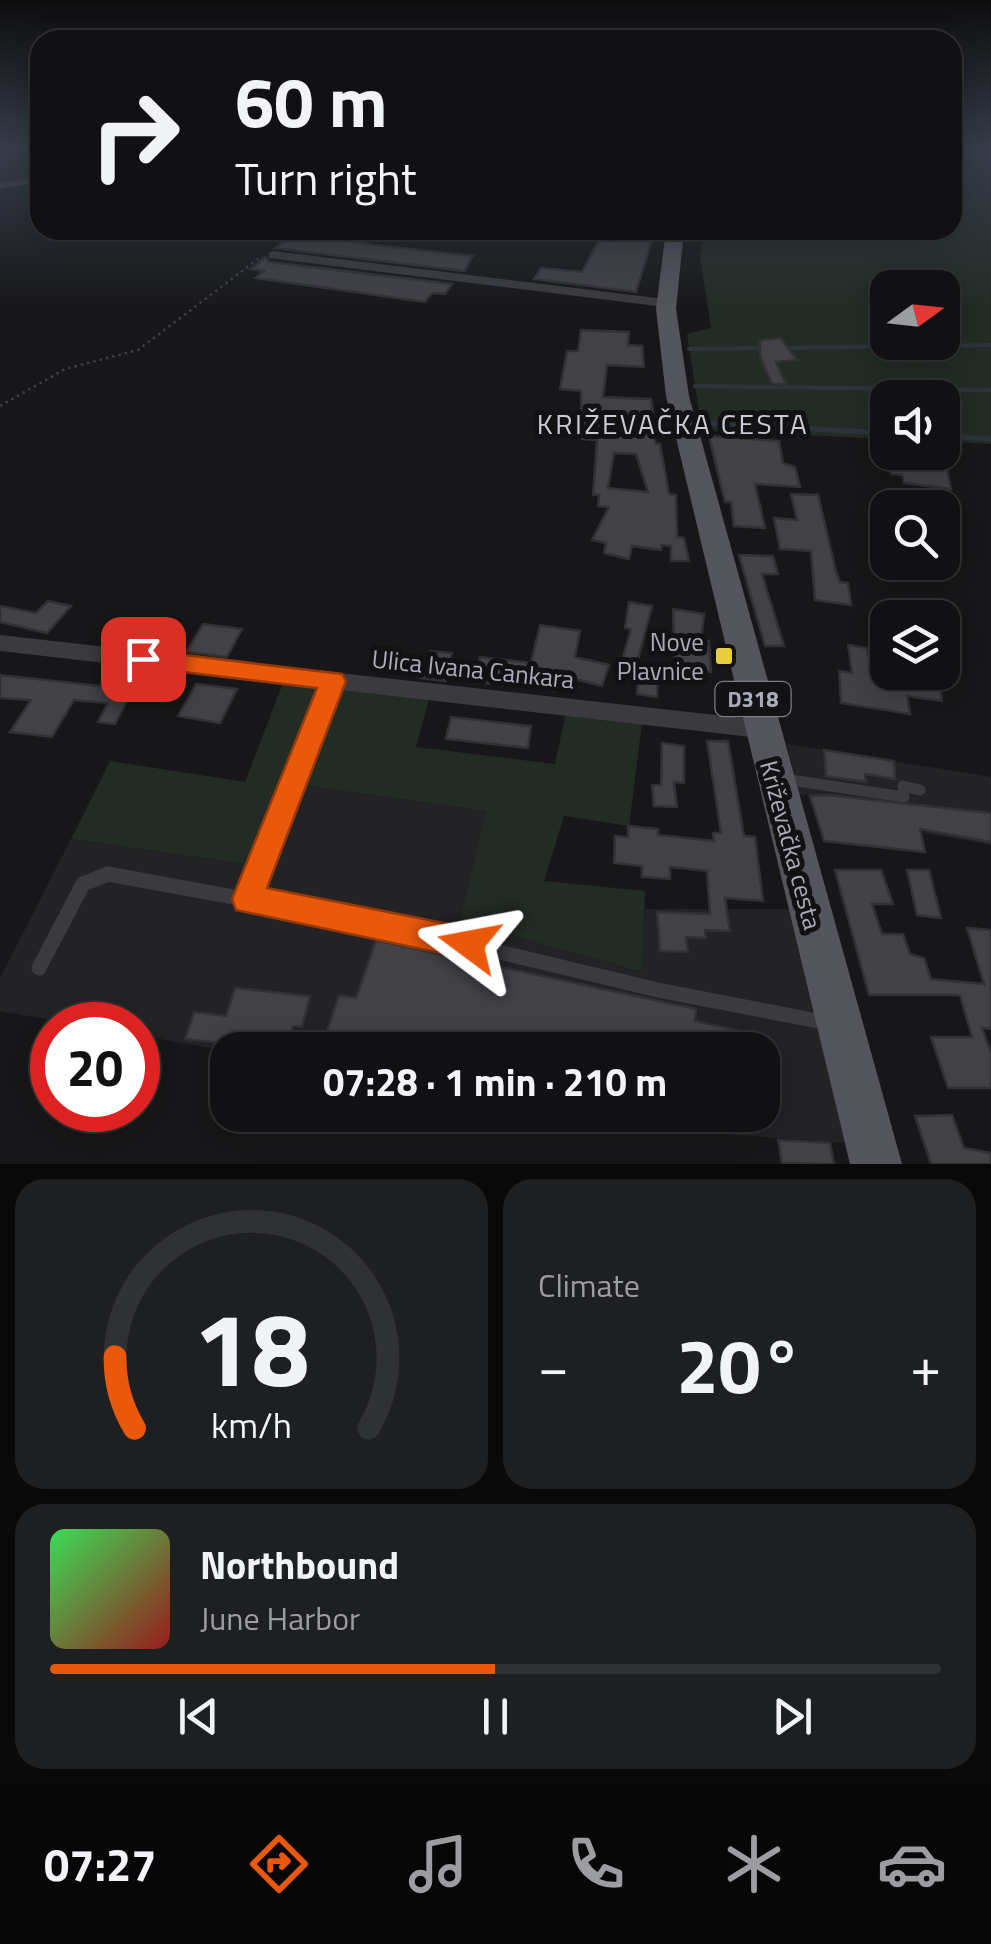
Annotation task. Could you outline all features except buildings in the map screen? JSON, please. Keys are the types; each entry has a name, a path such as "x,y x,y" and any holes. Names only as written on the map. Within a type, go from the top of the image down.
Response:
{"main road":[{"name":"Križevačka cesta","path":"673,240 665,304 677,381 760,729 876,1164"}],"street":[{"path":"273,254 665,304"},
{"name":"Ulica Ivana Cankara","path":"0,643 760,729"}],"lane":[{"path":"248,899 333,681"},
{"path":"773,777 904,798 903,786 920,790"},
{"path":"39,968 83,884 108,874 382,924 658,990 839,1026"}],"path":[{"path":"0,406 65,368 138,350 250,262 273,254"}],"shaded area":[{"path":"962,203 991,203 991,444 960,442 960,380 870,380 870,438 702,430 687,334 711,328 700,256 703,240 962,240"},
{"path":"286,675 431,692 416,747 555,764 567,707 643,715 629,826 564,816 544,881 645,891 642,972 460,921 486,811 286,783 251,865 71,839 110,761 245,782"},
{"path":"787,744 991,777 991,845 924,833 915,804 799,794"},
{"path":"285,783 486,811 461,921 641,972 645,909 791,909 845,1143 694,1132 780,1132 780,1032 210,1032 210,1048 160,1039 160,1002 30,1002 30,1016 0,1011 0,978 71,839 250,865"}],"waterway":[{"path":"782,348 991,345"},
{"path":"689,349 766,348"},
{"path":"695,386 991,390"},
{"path":"703,423 870,432"},
{"path":"960,437 991,439"}],"place":[{"name":"Nove Plavnice","path":"724,656"}],"district":[{"name":"KRIŽEVAČKA CESTA","path":"673,423"}],"route":[{"path":"143,659 333,681 248,899 469,944"}]}
